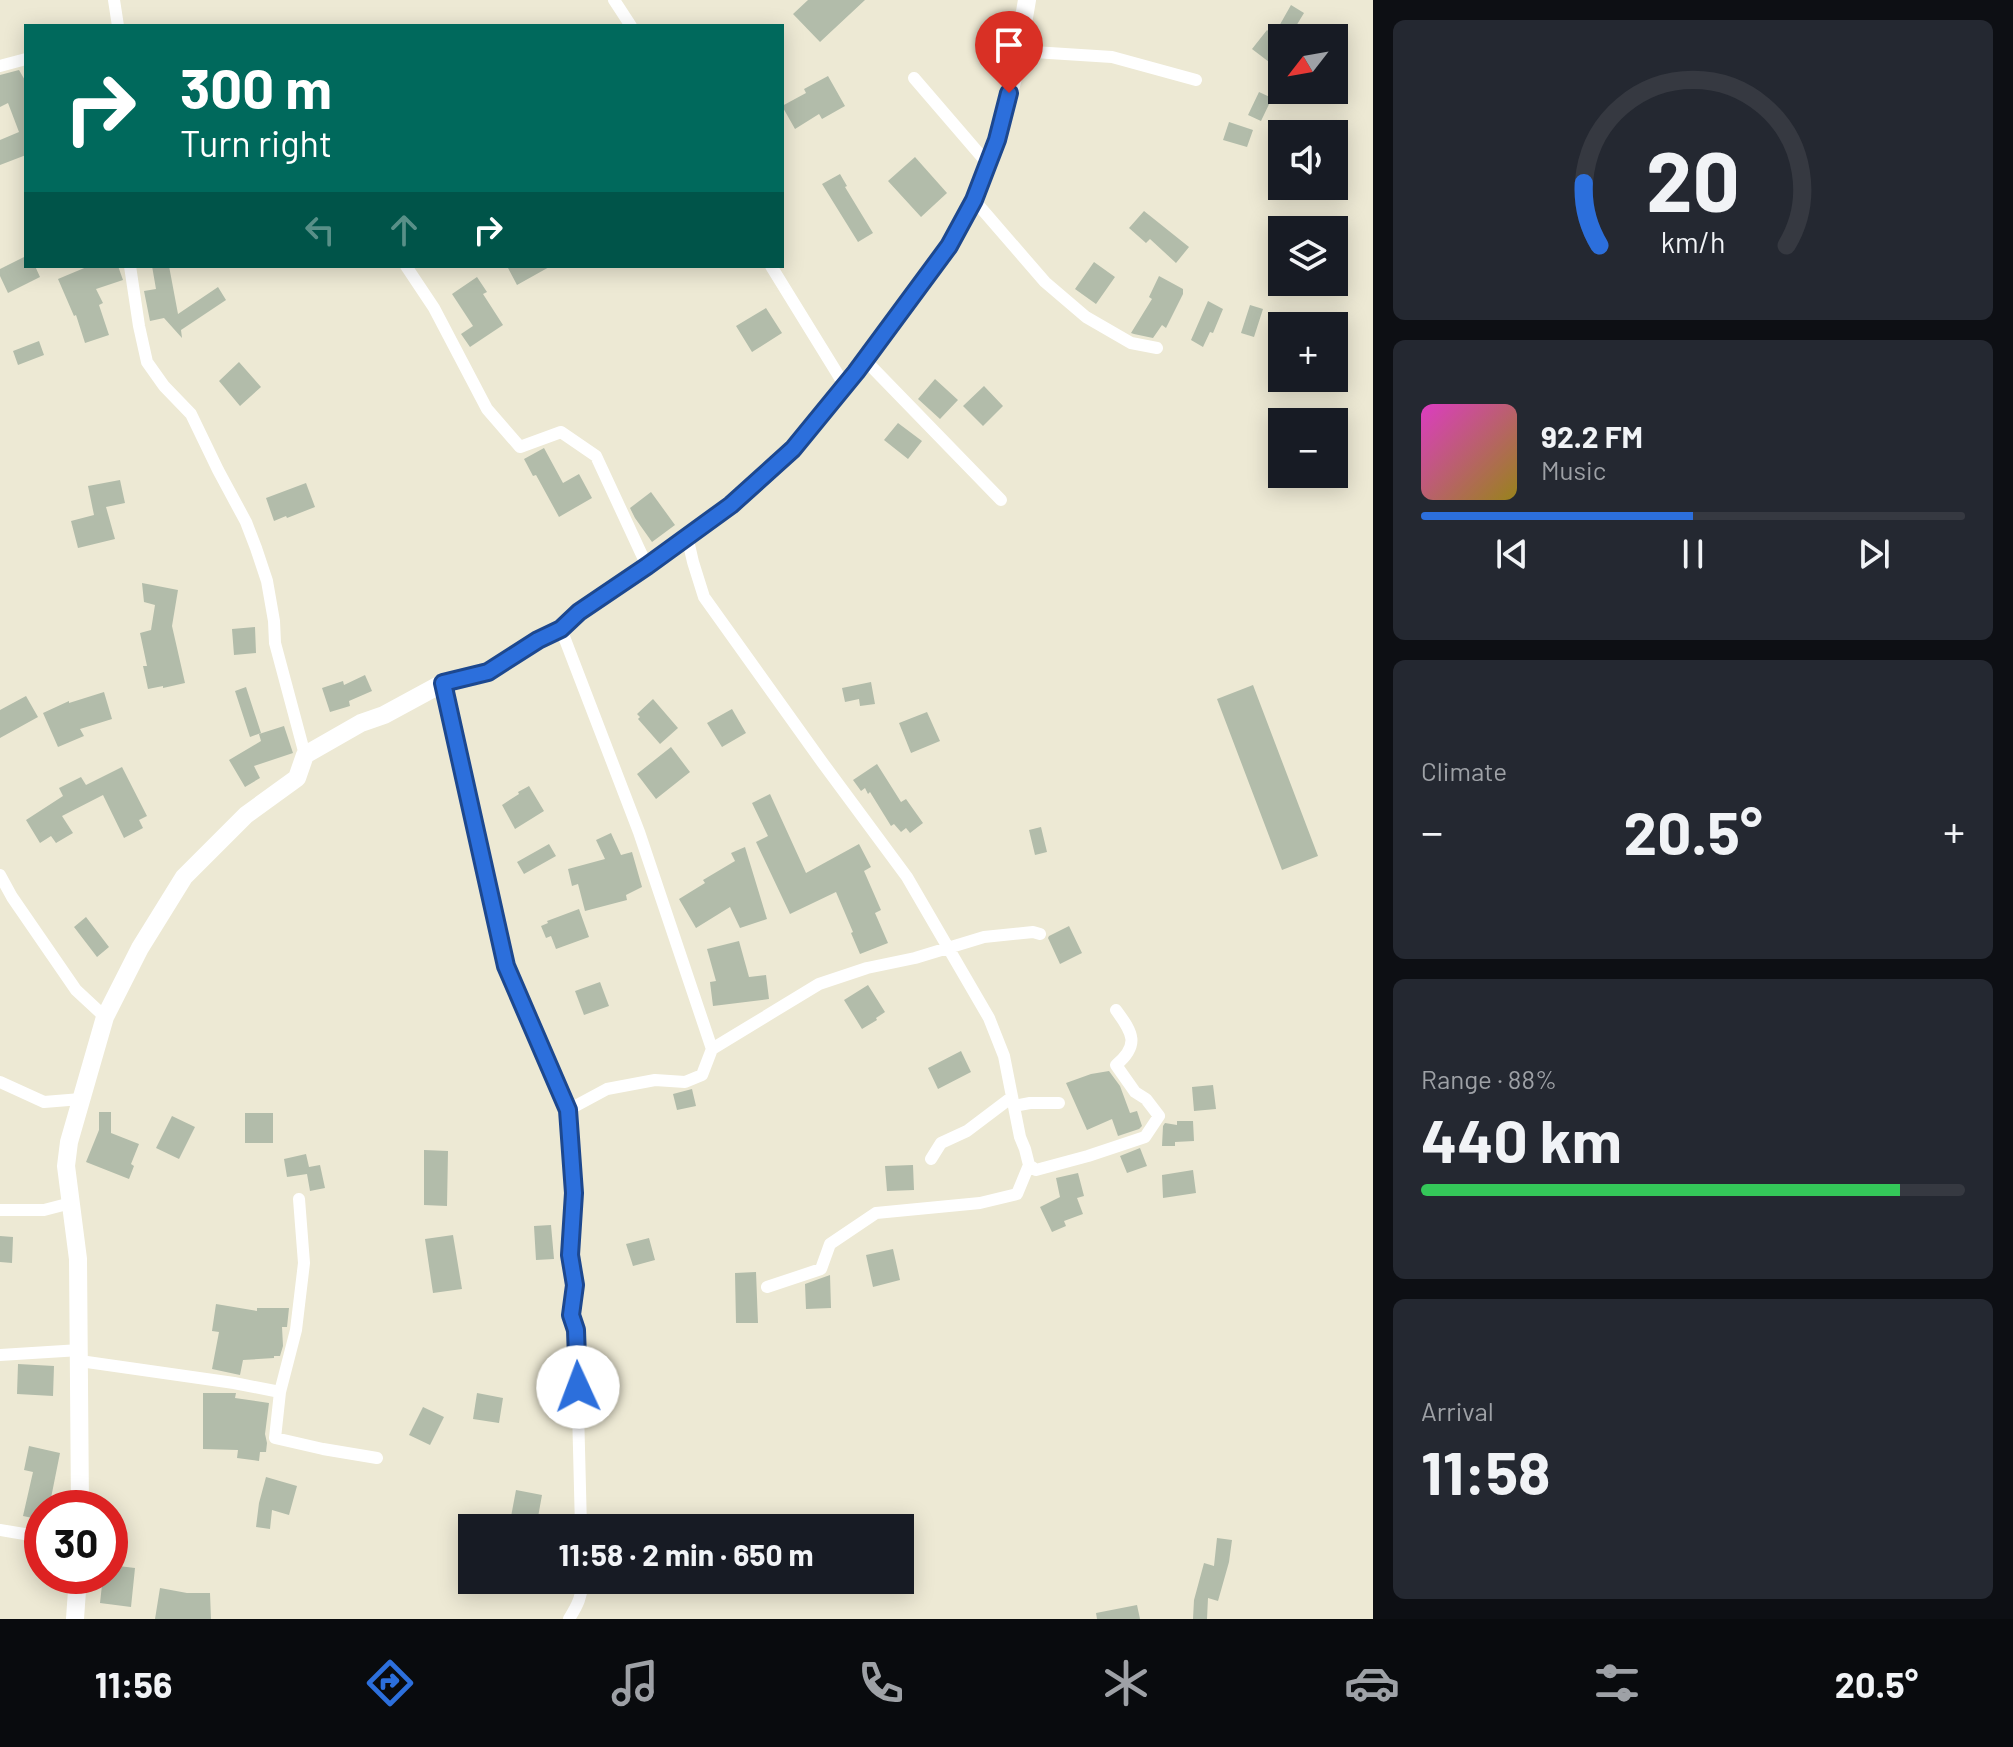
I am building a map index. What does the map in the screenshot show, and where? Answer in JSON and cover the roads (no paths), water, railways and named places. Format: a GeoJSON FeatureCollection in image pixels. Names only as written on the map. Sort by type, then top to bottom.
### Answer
{"type":"FeatureCollection","features":[{"type":"Feature","properties":{"kind":"street"},"geometry":{"type":"LineString","coordinates":[[114,0],[118,24]]}},
{"type":"Feature","properties":{"kind":"street"},"geometry":{"type":"LineString","coordinates":[[614,0],[630,24]]}},
{"type":"Feature","properties":{"kind":"street"},"geometry":{"type":"LineString","coordinates":[[305,755],[361,723],[384,715],[443,683],[488,672],[561,629],[579,612],[731,505],[793,449],[865,360],[949,246],[974,200],[997,140],[1027,0]]}},
{"type":"Feature","properties":{"kind":"street"},"geometry":{"type":"LineString","coordinates":[[1018,51],[1112,57],[1196,80]]}},
{"type":"Feature","properties":{"kind":"street"},"geometry":{"type":"LineString","coordinates":[[0,66],[24,60]]}},
{"type":"Feature","properties":{"kind":"street"},"geometry":{"type":"LineString","coordinates":[[914,78],[988,164]]}},
{"type":"Feature","properties":{"kind":"street"},"geometry":{"type":"LineString","coordinates":[[974,200],[1045,282],[1086,317],[1131,343],[1157,348]]}},
{"type":"Feature","properties":{"kind":"street"},"geometry":{"type":"LineString","coordinates":[[80,1490],[78,1259],[66,1166],[69,1142],[105,1017],[140,948],[184,877],[246,815],[297,778],[305,755],[275,643],[267,581],[256,548],[191,414],[164,386],[147,362],[130,268]]}},
{"type":"Feature","properties":{"kind":"street"},"geometry":{"type":"LineString","coordinates":[[407,268],[434,308],[487,409],[520,447],[561,432],[596,456],[647,566]]}},
{"type":"Feature","properties":{"kind":"street"},"geometry":{"type":"LineString","coordinates":[[772,268],[845,386]]}},
{"type":"Feature","properties":{"kind":"street"},"geometry":{"type":"LineString","coordinates":[[865,360],[1001,500]]}},
{"type":"Feature","properties":{"kind":"street"},"geometry":{"type":"LineString","coordinates":[[687,536],[704,597],[907,877],[989,1018],[1004,1056],[1020,1137],[1029,1165],[1017,1194],[980,1203],[876,1213],[830,1244],[821,1269],[767,1287]]}},
{"type":"Feature","properties":{"kind":"street"},"geometry":{"type":"LineString","coordinates":[[561,629],[639,832],[712,1049]]}},
{"type":"Feature","properties":{"kind":"street"},"geometry":{"type":"LineString","coordinates":[[443,683],[506,966],[568,1110],[574,1193],[570,1255],[575,1285],[571,1315],[576,1330],[581,1514]]}},
{"type":"Feature","properties":{"kind":"street"},"geometry":{"type":"LineString","coordinates":[[0,875],[76,990],[105,1017]]}},
{"type":"Feature","properties":{"kind":"street"},"geometry":{"type":"LineString","coordinates":[[568,1110],[607,1089],[655,1080],[685,1082],[702,1075],[712,1049],[819,984],[984,937],[1040,934]]}},
{"type":"Feature","properties":{"kind":"street"},"geometry":{"type":"LineString","coordinates":[[1029,1165],[1036,1170],[1047,1168],[1145,1137],[1159,1116],[1146,1099],[1135,1092],[1116,1065],[1128,1055],[1132,1045],[1127,1025],[1116,1010]]}},
{"type":"Feature","properties":{"kind":"street"},"geometry":{"type":"LineString","coordinates":[[0,1082],[44,1102],[81,1099]]}},
{"type":"Feature","properties":{"kind":"street"},"geometry":{"type":"LineString","coordinates":[[931,1159],[941,1143],[967,1131],[1013,1101],[1059,1103]]}},
{"type":"Feature","properties":{"kind":"street"},"geometry":{"type":"LineString","coordinates":[[299,1199],[304,1263],[296,1330],[280,1392],[275,1438],[377,1458]]}},
{"type":"Feature","properties":{"kind":"street"},"geometry":{"type":"LineString","coordinates":[[0,1210],[44,1210],[71,1203]]}},
{"type":"Feature","properties":{"kind":"street"},"geometry":{"type":"LineString","coordinates":[[0,1355],[80,1356],[280,1392]]}},
{"type":"Feature","properties":{"kind":"street"},"geometry":{"type":"LineString","coordinates":[[0,1530],[24,1534]]}},
{"type":"Feature","properties":{"kind":"street"},"geometry":{"type":"LineString","coordinates":[[75,1619],[77,1594]]}},
{"type":"Feature","properties":{"kind":"street"},"geometry":{"type":"LineString","coordinates":[[569,1619],[582,1594]]}}]}
